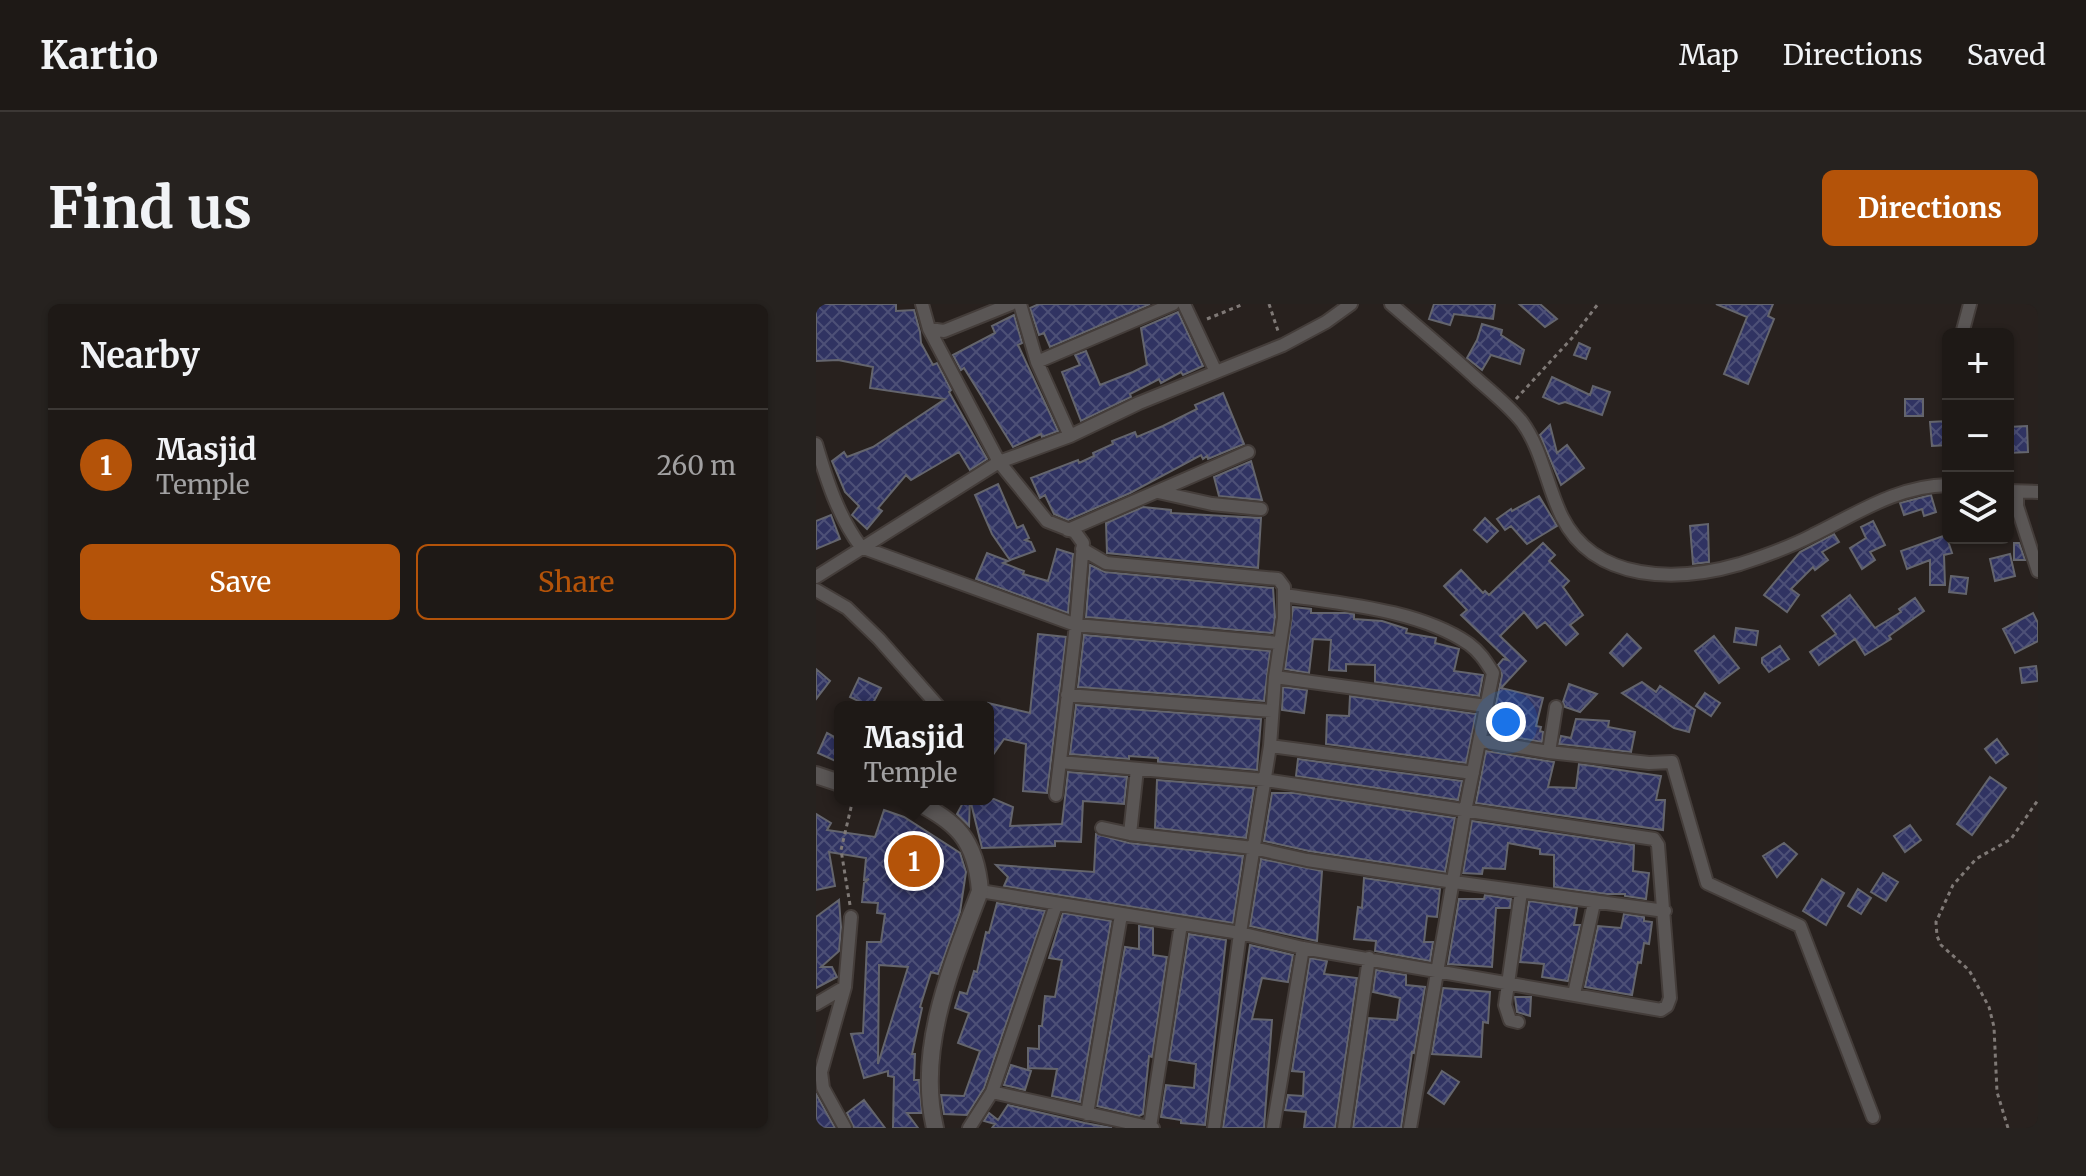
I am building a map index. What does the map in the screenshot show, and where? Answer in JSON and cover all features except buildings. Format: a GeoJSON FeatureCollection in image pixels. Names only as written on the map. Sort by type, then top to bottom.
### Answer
{"type":"FeatureCollection","features":[{"type":"Feature","properties":{"kind":"street"},"geometry":{"type":"LineString","coordinates":[[922,304],[929,329],[999,462],[1047,521],[1080,537],[1082,549],[1076,625],[1056,795]]}},
{"type":"Feature","properties":{"kind":"street"},"geometry":{"type":"LineString","coordinates":[[929,329],[944,331],[1011,304]]}},
{"type":"Feature","properties":{"kind":"street"},"geometry":{"type":"LineString","coordinates":[[1020,304],[1037,362],[1070,436]]}},
{"type":"Feature","properties":{"kind":"street"},"geometry":{"type":"LineString","coordinates":[[1037,362],[1173,304]]}},
{"type":"Feature","properties":{"kind":"street"},"geometry":{"type":"LineString","coordinates":[[1184,304],[1216,372]]}},
{"type":"Feature","properties":{"kind":"street"},"geometry":{"type":"LineString","coordinates":[[816,577],[999,462],[1070,436],[1139,403],[1283,345],[1326,322],[1351,304]]}},
{"type":"Feature","properties":{"kind":"street"},"geometry":{"type":"LineString","coordinates":[[1391,304],[1508,407],[1522,423],[1563,520],[1583,545],[1611,565],[1635,572],[1687,574],[1724,568],[1769,555],[1811,537],[1883,499],[1930,485],[1942,485]]}},
{"type":"Feature","properties":{"kind":"street"},"geometry":{"type":"LineString","coordinates":[[1964,328],[1970,304]]}},
{"type":"Feature","properties":{"kind":"street"},"geometry":{"type":"LineString","coordinates":[[816,444],[833,499],[861,547],[1076,625],[1279,643]]}},
{"type":"Feature","properties":{"kind":"street"},"geometry":{"type":"LineString","coordinates":[[1068,530],[1248,452]]}},
{"type":"Feature","properties":{"kind":"street"},"geometry":{"type":"LineString","coordinates":[[1158,492],[1212,504],[1261,509]]}},
{"type":"Feature","properties":{"kind":"street"},"geometry":{"type":"LineString","coordinates":[[2014,492],[2038,492]]}},
{"type":"Feature","properties":{"kind":"street"},"geometry":{"type":"LineString","coordinates":[[2014,498],[2038,571]]}},
{"type":"Feature","properties":{"kind":"street"},"geometry":{"type":"LineString","coordinates":[[1082,549],[1106,563],[1278,579],[1283,583],[1284,618],[1275,677],[1270,746],[1240,933],[1214,1128]]}},
{"type":"Feature","properties":{"kind":"street"},"geometry":{"type":"LineString","coordinates":[[816,590],[847,608],[933,701]]}},
{"type":"Feature","properties":{"kind":"street"},"geometry":{"type":"LineString","coordinates":[[1284,595],[1364,607],[1440,627],[1471,645],[1493,673],[1465,811],[1410,1128]]}},
{"type":"Feature","properties":{"kind":"street"},"geometry":{"type":"LineString","coordinates":[[1275,677],[1486,706]]}},
{"type":"Feature","properties":{"kind":"street"},"geometry":{"type":"LineString","coordinates":[[1067,695],[1272,711]]}},
{"type":"Feature","properties":{"kind":"street"},"geometry":{"type":"LineString","coordinates":[[1549,752],[1556,707]]}},
{"type":"Feature","properties":{"kind":"street"},"geometry":{"type":"LineString","coordinates":[[1481,741],[1634,762],[1672,762],[1707,883],[1800,926],[1873,1117]]}},
{"type":"Feature","properties":{"kind":"street"},"geometry":{"type":"LineString","coordinates":[[1270,746],[1473,773]]}},
{"type":"Feature","properties":{"kind":"street"},"geometry":{"type":"LineString","coordinates":[[980,891],[1240,933],[1303,948],[1661,1010],[1667,1006],[1670,998],[1665,911],[1658,845],[1654,839],[1265,780],[1060,762]]}},
{"type":"Feature","properties":{"kind":"street"},"geometry":{"type":"LineString","coordinates":[[1130,834],[1137,769]]}},
{"type":"Feature","properties":{"kind":"street"},"geometry":{"type":"LineString","coordinates":[[924,805],[969,842],[978,869],[980,891],[934,1029],[928,1074],[935,1128]]}},
{"type":"Feature","properties":{"kind":"street"},"geometry":{"type":"LineString","coordinates":[[1102,828],[1253,848],[1307,860],[1594,903],[1665,911]]}},
{"type":"Feature","properties":{"kind":"street"},"geometry":{"type":"LineString","coordinates":[[1518,1022],[1510,1020],[1507,1015],[1507,982],[1521,892]]}},
{"type":"Feature","properties":{"kind":"street"},"geometry":{"type":"LineString","coordinates":[[1574,994],[1594,903]]}},
{"type":"Feature","properties":{"kind":"street"},"geometry":{"type":"LineString","coordinates":[[969,1128],[992,1092],[1056,905]]}},
{"type":"Feature","properties":{"kind":"street"},"geometry":{"type":"LineString","coordinates":[[1087,1114],[1121,915]]}},
{"type":"Feature","properties":{"kind":"street"},"geometry":{"type":"LineString","coordinates":[[845,1128],[818,1073],[845,987],[851,917]]}},
{"type":"Feature","properties":{"kind":"street"},"geometry":{"type":"LineString","coordinates":[[992,1092],[1151,1128],[1181,924]]}},
{"type":"Feature","properties":{"kind":"street"},"geometry":{"type":"LineString","coordinates":[[1273,1128],[1303,948]]}},
{"type":"Feature","properties":{"kind":"street"},"geometry":{"type":"LineString","coordinates":[[1344,1128],[1369,958]]}},
{"type":"Feature","properties":{"kind":"street"},"geometry":{"type":"LineString","coordinates":[[816,1004],[845,987]]}},
{"type":"Feature","properties":{"kind":"path"},"geometry":{"type":"LineString","coordinates":[[1193,324],[1244,304]]}},
{"type":"Feature","properties":{"kind":"path"},"geometry":{"type":"LineString","coordinates":[[1269,304],[1283,345]]}},
{"type":"Feature","properties":{"kind":"path"},"geometry":{"type":"LineString","coordinates":[[1508,407],[1572,338],[1598,304]]}},
{"type":"Feature","properties":{"kind":"path"},"geometry":{"type":"LineString","coordinates":[[2008,1128],[1997,1092],[1994,1027],[1989,1007],[1969,970],[1941,945],[1936,922],[1953,885],[1976,859],[2011,839],[2038,800]]}},
{"type":"Feature","properties":{"kind":"path"},"geometry":{"type":"LineString","coordinates":[[851,917],[841,850],[852,805]]}},
{"type":"Feature","properties":{"kind":"place","name":"Masjid"},"geometry":{"type":"Point","coordinates":[914,861]}}]}
